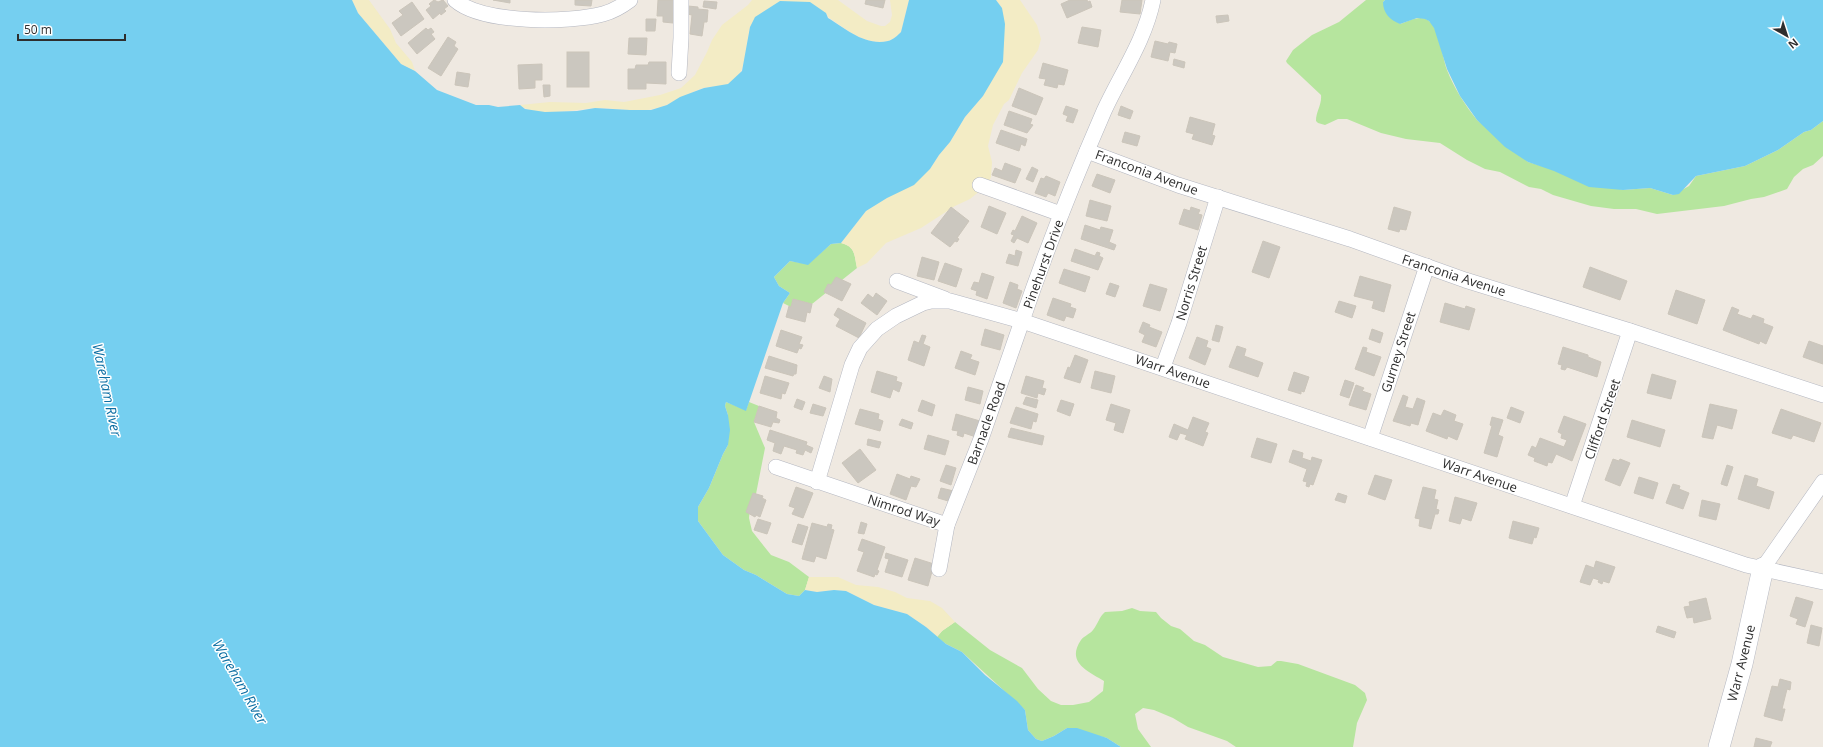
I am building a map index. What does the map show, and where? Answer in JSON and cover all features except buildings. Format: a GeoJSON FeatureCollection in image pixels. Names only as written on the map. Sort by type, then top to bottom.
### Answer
{"type":"FeatureCollection","features":[{"type":"Feature","properties":{"kind":"street"},"geometry":{"type":"LineString","coordinates":[[455,0],[464,7],[483,14],[509,18],[534,19],[587,17],[602,14],[620,7],[630,0]]}},
{"type":"Feature","properties":{"kind":"street"},"geometry":{"type":"LineString","coordinates":[[679,73],[681,0]]}},
{"type":"Feature","properties":{"kind":"street","name":"Pinehurst Drive"},"geometry":{"type":"LineString","coordinates":[[817,482],[852,365],[860,348],[877,329],[896,316],[923,303],[932,301],[950,301],[1022,321],[1045,252],[1086,151],[1111,96],[1142,36],[1154,0]]}},
{"type":"Feature","properties":{"kind":"street","name":"Franconia Avenue"},"geometry":{"type":"LineString","coordinates":[[1086,151],[1178,185],[1350,239],[1427,266],[1823,395]]}},
{"type":"Feature","properties":{"kind":"street"},"geometry":{"type":"LineString","coordinates":[[980,185],[1061,214]]}},
{"type":"Feature","properties":{"kind":"street","name":"Norris Street"},"geometry":{"type":"LineString","coordinates":[[1163,367],[1181,317],[1218,197]]}},
{"type":"Feature","properties":{"kind":"street","name":"Gurney Street"},"geometry":{"type":"LineString","coordinates":[[1370,438],[1427,266]]}},
{"type":"Feature","properties":{"kind":"street"},"geometry":{"type":"LineString","coordinates":[[897,281],[950,301]]}},
{"type":"Feature","properties":{"kind":"street","name":"Warr Avenue"},"geometry":{"type":"LineString","coordinates":[[1022,321],[1163,367],[1746,565],[1763,568],[1742,664],[1719,747]]}},
{"type":"Feature","properties":{"kind":"street","name":"Barnacle Road"},"geometry":{"type":"LineString","coordinates":[[948,524],[981,439],[1022,321]]}},
{"type":"Feature","properties":{"kind":"street","name":"Clifford Street"},"geometry":{"type":"LineString","coordinates":[[1572,506],[1630,331]]}},
{"type":"Feature","properties":{"kind":"street","name":"Nimrod Way"},"geometry":{"type":"LineString","coordinates":[[776,467],[817,482],[948,524],[939,569]]}},
{"type":"Feature","properties":{"kind":"street"},"geometry":{"type":"LineString","coordinates":[[1823,482],[1763,568],[1823,582]]}},
{"type":"Feature","properties":{"kind":"green space"},"geometry":{"type":"Polygon","coordinates":[[[1366,0],[1385,0],[1383,2],[1400,24],[1422,18],[1426,19],[1433,25],[1436,30],[1447,70],[1456,90],[1468,108],[1477,120],[1528,162],[1623,190],[1650,188],[1673,195],[1689,186],[1696,176],[1745,166],[1778,150],[1823,121],[1823,156],[1813,165],[1803,169],[1794,177],[1787,189],[1764,197],[1724,206],[1657,214],[1636,209],[1614,209],[1591,206],[1553,195],[1541,189],[1529,187],[1500,172],[1485,169],[1467,160],[1440,143],[1406,139],[1381,133],[1347,119],[1338,119],[1325,125],[1318,123],[1316,121],[1316,117],[1321,102],[1321,95],[1286,61],[1293,50],[1312,35],[1339,22],[1366,0]]]}},
{"type":"Feature","properties":{"kind":"green space"},"geometry":{"type":"Polygon","coordinates":[[[841,243],[852,249],[854,252],[857,268],[812,304],[793,299],[791,307],[783,303],[790,293],[779,286],[774,277],[790,261],[808,264],[831,244],[841,243]]]}},
{"type":"Feature","properties":{"kind":"green space"},"geometry":{"type":"Polygon","coordinates":[[[726,402],[746,410],[749,402],[759,406],[754,422],[765,448],[756,494],[750,507],[749,518],[752,531],[771,555],[789,562],[809,577],[805,590],[799,596],[787,594],[756,575],[744,570],[723,555],[698,521],[698,507],[709,488],[728,445],[728,415],[725,406],[726,402]]]}},
{"type":"Feature","properties":{"kind":"green space"},"geometry":{"type":"Polygon","coordinates":[[[1132,608],[1140,611],[1156,612],[1171,626],[1180,629],[1194,641],[1205,645],[1223,657],[1258,667],[1271,666],[1277,661],[1298,664],[1355,685],[1365,693],[1367,700],[1357,723],[1353,747],[1236,747],[1227,741],[1188,727],[1173,718],[1154,710],[1143,708],[1135,714],[1138,729],[1151,747],[1121,747],[1107,738],[1067,728],[1042,741],[1036,739],[1028,730],[1025,710],[962,652],[946,644],[937,637],[942,631],[955,622],[990,650],[1022,668],[1038,689],[1051,701],[1061,705],[1073,705],[1089,702],[1103,691],[1104,681],[1085,669],[1077,660],[1077,648],[1081,640],[1093,630],[1105,612],[1122,611],[1132,608]]]}},
{"type":"Feature","properties":{"kind":"sand"},"geometry":{"type":"Polygon","coordinates":[[[352,0],[369,0],[390,29],[396,43],[412,62],[415,71],[401,64],[358,13],[352,0]]]}},
{"type":"Feature","properties":{"kind":"sand"},"geometry":{"type":"Polygon","coordinates":[[[752,0],[838,0],[867,21],[885,26],[890,22],[892,15],[890,0],[909,0],[901,32],[894,39],[888,41],[880,42],[864,39],[828,17],[826,13],[750,27],[742,69],[733,80],[724,86],[703,88],[672,103],[653,109],[631,110],[595,108],[556,112],[536,112],[520,105],[550,102],[586,103],[605,100],[624,102],[660,95],[681,88],[695,75],[712,40],[722,25],[748,5],[752,0]]]}},
{"type":"Feature","properties":{"kind":"sand"},"geometry":{"type":"Polygon","coordinates":[[[996,0],[1020,0],[1037,25],[1041,39],[1038,50],[1022,73],[1009,100],[1004,104],[993,125],[988,146],[992,162],[991,177],[987,185],[970,199],[955,206],[921,228],[886,243],[867,263],[857,268],[854,252],[852,249],[841,243],[866,211],[930,169],[950,142],[965,117],[983,96],[1002,8],[996,0]]]}},
{"type":"Feature","properties":{"kind":"sand"},"geometry":{"type":"Polygon","coordinates":[[[809,577],[838,577],[856,585],[878,587],[895,592],[907,598],[930,601],[942,608],[955,622],[942,631],[937,637],[926,627],[907,614],[874,605],[846,591],[834,590],[817,592],[805,590],[809,577]]]}},
{"type":"Feature","properties":{"kind":"water","name":"Wareham River"},"geometry":{"type":"Polygon","coordinates":[[[0,0],[352,0],[358,13],[401,64],[415,71],[437,90],[476,105],[498,107],[520,105],[525,109],[545,112],[577,111],[595,108],[651,110],[667,105],[680,97],[704,88],[728,84],[742,71],[750,27],[755,17],[780,1],[810,2],[826,13],[828,18],[856,36],[871,41],[880,42],[890,40],[901,32],[909,0],[996,0],[1002,8],[1005,24],[1003,62],[983,96],[965,117],[950,142],[930,169],[914,185],[887,198],[866,211],[841,243],[831,244],[808,265],[790,261],[774,277],[779,286],[790,293],[783,303],[746,411],[726,402],[725,406],[730,430],[728,445],[709,488],[698,507],[698,521],[723,555],[744,570],[756,575],[787,594],[799,596],[805,590],[817,592],[834,590],[846,591],[874,605],[907,614],[926,627],[946,644],[962,652],[985,675],[1017,701],[1025,710],[1028,730],[1036,739],[1042,741],[1067,728],[1077,728],[1107,738],[1121,747],[0,747],[0,0]]]}},
{"type":"Feature","properties":{"kind":"water"},"geometry":{"type":"Polygon","coordinates":[[[1385,0],[1823,0],[1823,121],[1778,150],[1745,166],[1696,176],[1679,194],[1673,195],[1650,188],[1623,190],[1589,187],[1554,171],[1528,162],[1505,147],[1477,120],[1460,96],[1447,69],[1434,28],[1429,21],[1417,18],[1400,24],[1390,18],[1384,10],[1383,2],[1385,0]]]}}]}
